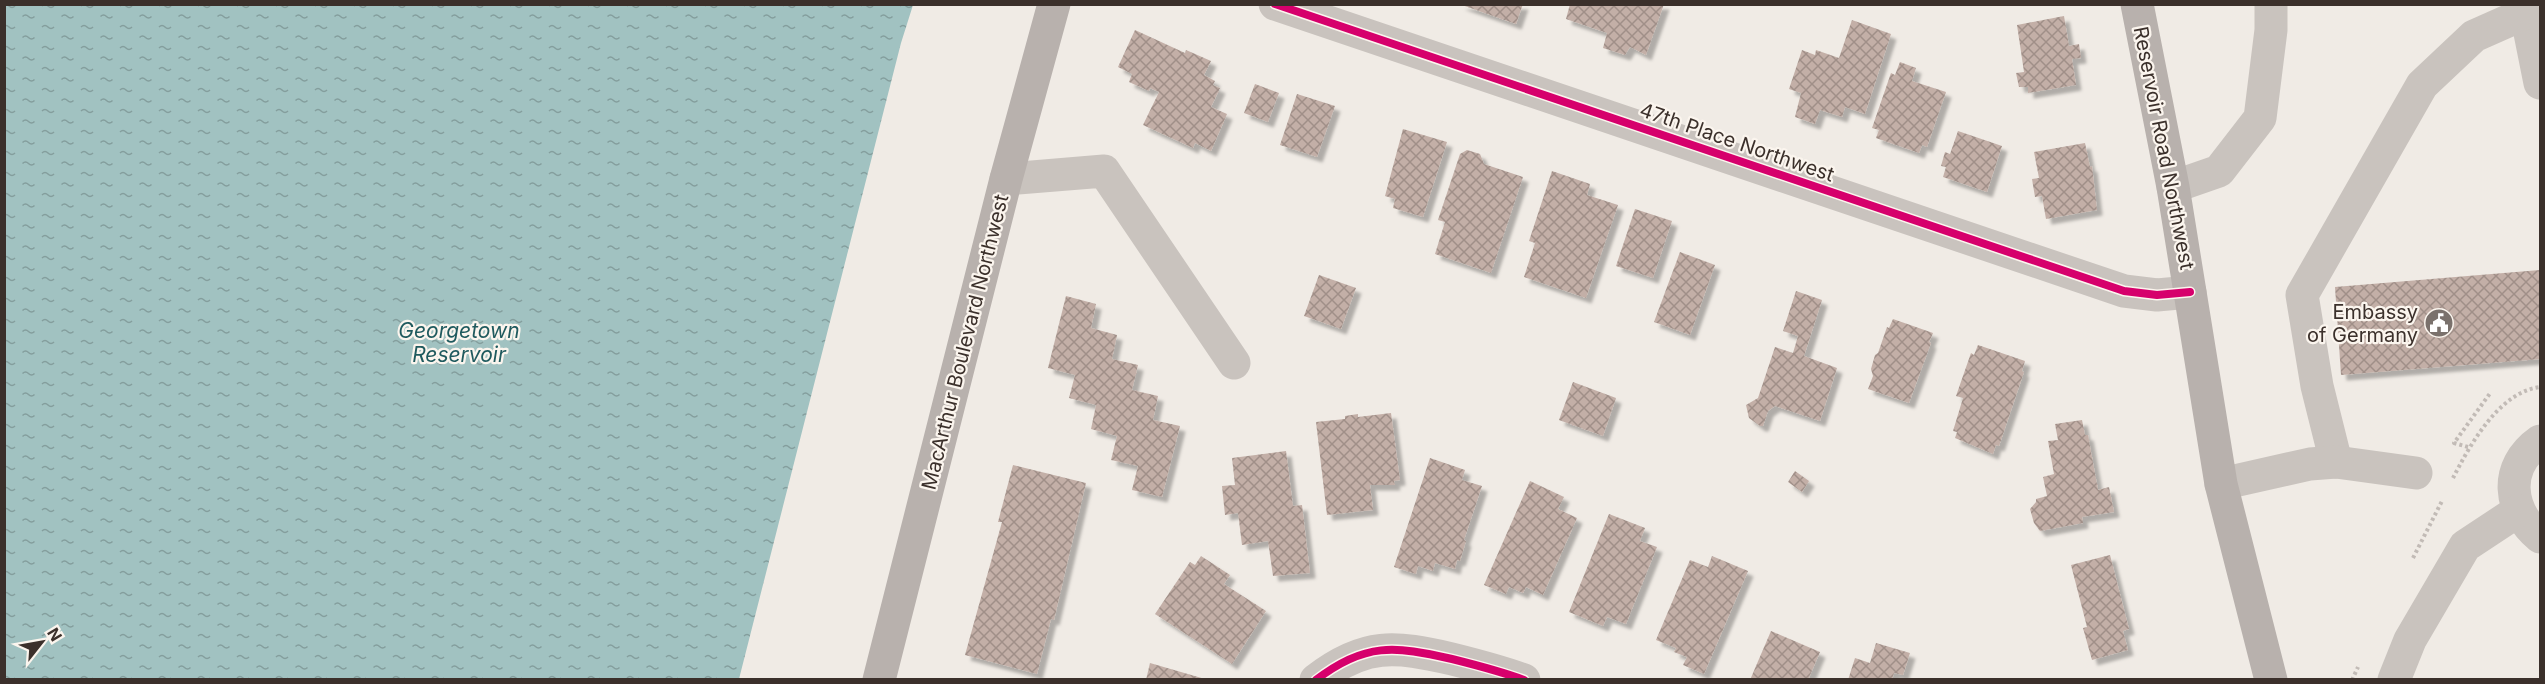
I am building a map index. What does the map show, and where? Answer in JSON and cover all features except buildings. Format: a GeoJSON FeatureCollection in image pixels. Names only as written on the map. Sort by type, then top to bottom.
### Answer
{"type":"FeatureCollection","features":[{"type":"Feature","properties":{"kind":"main road","name":"MacArthur Boulevard Northwest"},"geometry":{"type":"LineString","coordinates":[[879,680],[1006,179],[1053,4]]}},
{"type":"Feature","properties":{"kind":"main road","name":"Reservoir Road Northwest"},"geometry":{"type":"LineString","coordinates":[[2137,4],[2173,187],[2221,484],[2271,680]]}},
{"type":"Feature","properties":{"kind":"street","name":"47th Place Northwest"},"geometry":{"type":"LineString","coordinates":[[1275,4],[2124,291],[2157,295],[2190,292]]}},
{"type":"Feature","properties":{"kind":"street"},"geometry":{"type":"LineString","coordinates":[[2173,187],[2219,171],[2260,118],[2271,30],[2271,4]]}},
{"type":"Feature","properties":{"kind":"street"},"geometry":{"type":"LineString","coordinates":[[2336,462],[2317,387],[2302,296],[2422,85],[2474,36],[2533,10],[2541,83]]}},
{"type":"Feature","properties":{"kind":"street"},"geometry":{"type":"LineString","coordinates":[[1006,179],[1104,171],[1234,363]]}},
{"type":"Feature","properties":{"kind":"street"},"geometry":{"type":"LineString","coordinates":[[2541,441],[2524,455],[2516,473],[2514,492],[2518,511],[2528,527],[2541,537]]}},
{"type":"Feature","properties":{"kind":"street"},"geometry":{"type":"LineString","coordinates":[[2221,484],[2310,464],[2336,462],[2416,473]]}},
{"type":"Feature","properties":{"kind":"street"},"geometry":{"type":"LineString","coordinates":[[2394,680],[2410,640],[2465,546],[2518,511]]}},
{"type":"Feature","properties":{"kind":"street"},"geometry":{"type":"LineString","coordinates":[[1316,680],[1336,666],[1363,654],[1397,648],[1475,665],[1524,680]]}},
{"type":"Feature","properties":{"kind":"path"},"geometry":{"type":"LineString","coordinates":[[2469,447],[2454,443],[2491,392]]}},
{"type":"Feature","properties":{"kind":"water","name":"Georgetown Reservoir"},"geometry":{"type":"Polygon","coordinates":[[[4,5],[913,5],[901,43],[739,679],[5,679],[4,5]]]}},
{"type":"Feature","properties":{"kind":"cycle path"},"geometry":{"type":"LineString","coordinates":[[1275,4],[2124,291],[2157,295],[2190,292]]}},
{"type":"Feature","properties":{"kind":"cycle path"},"geometry":{"type":"LineString","coordinates":[[1316,680],[1350,659],[1381,650],[1414,651],[1452,659],[1524,680]]}},
{"type":"Feature","properties":{"kind":"place","name":"Embassy of Germany"},"geometry":{"type":"Point","coordinates":[2439,323]}}]}
